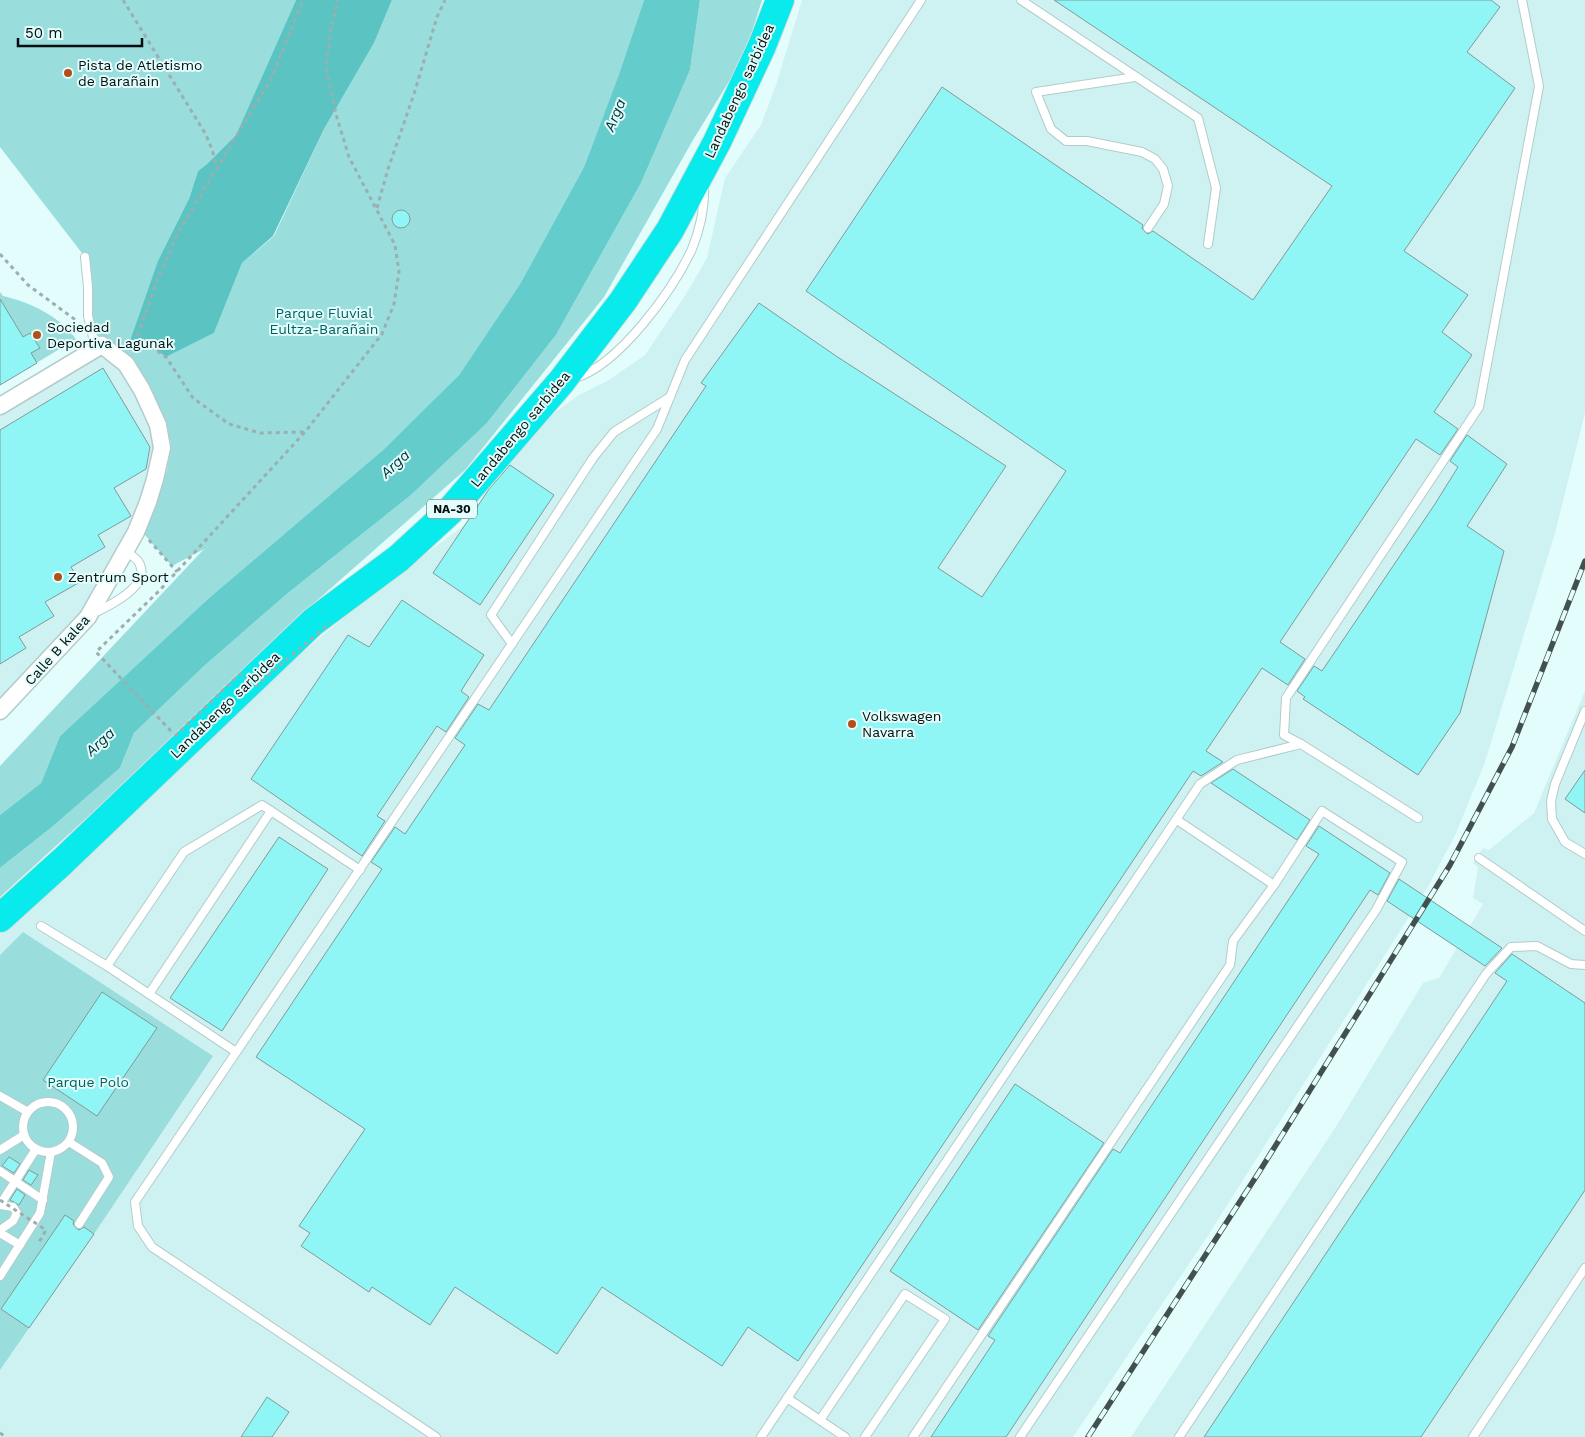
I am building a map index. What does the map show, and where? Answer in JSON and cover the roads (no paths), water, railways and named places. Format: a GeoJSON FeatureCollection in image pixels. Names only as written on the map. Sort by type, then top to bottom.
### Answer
{"type":"FeatureCollection","features":[{"type":"Feature","properties":{"kind":"highway","name":"Landabengo sarbidea"},"geometry":{"type":"LineString","coordinates":[[0,918],[63,861],[312,622],[399,558],[449,512],[561,382],[628,293],[670,230],[718,142],[762,46],[780,0]]}},
{"type":"Feature","properties":{"kind":"street"},"geometry":{"type":"LineString","coordinates":[[0,406],[98,341]]}},
{"type":"Feature","properties":{"kind":"street","name":"Calle B kalea"},"geometry":{"type":"LineString","coordinates":[[0,711],[88,616],[136,532],[148,502],[162,448],[158,425],[142,390],[126,364],[98,341]]}},
{"type":"Feature","properties":{"kind":"lane"},"geometry":{"type":"LineString","coordinates":[[436,1437],[152,1247],[138,1226],[135,1202],[657,430],[685,360],[921,0]]}},
{"type":"Feature","properties":{"kind":"lane"},"geometry":{"type":"LineString","coordinates":[[1021,0],[1198,118],[1216,188],[1208,244]]}},
{"type":"Feature","properties":{"kind":"lane"},"geometry":{"type":"LineString","coordinates":[[1418,818],[1284,735],[1286,698],[1479,407],[1539,86],[1522,0]]}},
{"type":"Feature","properties":{"kind":"lane"},"geometry":{"type":"LineString","coordinates":[[1135,77],[1036,92],[1051,129],[1066,141],[1087,141],[1142,152],[1155,159],[1163,169],[1168,186],[1164,204],[1148,228]]}},
{"type":"Feature","properties":{"kind":"lane"},"geometry":{"type":"LineString","coordinates":[[85,257],[88,316],[98,341]]}},
{"type":"Feature","properties":{"kind":"lane"},"geometry":{"type":"LineString","coordinates":[[512,644],[491,615],[593,458],[614,432],[670,397]]}},
{"type":"Feature","properties":{"kind":"lane"},"geometry":{"type":"LineString","coordinates":[[88,616],[112,604],[130,591],[140,580],[142,571],[138,560],[126,551]]}},
{"type":"Feature","properties":{"kind":"lane"},"geometry":{"type":"LineString","coordinates":[[1585,711],[1555,784],[1551,801],[1552,819],[1565,842],[1585,854]]}},
{"type":"Feature","properties":{"kind":"lane"},"geometry":{"type":"LineString","coordinates":[[761,1437],[1200,784],[1237,760],[1301,744]]}},
{"type":"Feature","properties":{"kind":"lane"},"geometry":{"type":"LineString","coordinates":[[107,966],[184,852],[262,804],[360,870]]}},
{"type":"Feature","properties":{"kind":"lane"},"geometry":{"type":"LineString","coordinates":[[149,994],[271,811]]}},
{"type":"Feature","properties":{"kind":"lane"},"geometry":{"type":"LineString","coordinates":[[913,1437],[1230,966],[1233,941],[1274,885],[1322,811],[1402,862],[1376,910],[1020,1437]]}},
{"type":"Feature","properties":{"kind":"lane"},"geometry":{"type":"LineString","coordinates":[[1177,820],[1274,885]]}},
{"type":"Feature","properties":{"kind":"lane"},"geometry":{"type":"LineString","coordinates":[[1479,858],[1585,931]]}},
{"type":"Feature","properties":{"kind":"lane"},"geometry":{"type":"LineString","coordinates":[[41,926],[107,966],[236,1052]]}},
{"type":"Feature","properties":{"kind":"lane"},"geometry":{"type":"LineString","coordinates":[[1179,1437],[1486,974],[1511,947],[1538,946],[1571,964],[1585,964]]}},
{"type":"Feature","properties":{"kind":"lane"},"geometry":{"type":"LineString","coordinates":[[0,1096],[28,1112]]}},
{"type":"Feature","properties":{"kind":"lane"},"geometry":{"type":"LineString","coordinates":[[44,1102],[62,1105],[70,1113],[73,1122],[73,1133],[69,1142],[61,1149],[52,1152],[41,1151],[32,1147],[24,1135],[24,1120],[28,1112],[35,1105],[44,1102]]}},
{"type":"Feature","properties":{"kind":"lane"},"geometry":{"type":"LineString","coordinates":[[0,1150],[24,1135]]}},
{"type":"Feature","properties":{"kind":"lane"},"geometry":{"type":"LineString","coordinates":[[69,1142],[102,1163],[109,1177],[79,1224]]}},
{"type":"Feature","properties":{"kind":"lane"},"geometry":{"type":"LineString","coordinates":[[20,1245],[0,1231],[12,1221],[17,1213],[13,1207],[0,1205],[36,1149]]}},
{"type":"Feature","properties":{"kind":"lane"},"geometry":{"type":"LineString","coordinates":[[0,1276],[40,1213],[52,1152]]}},
{"type":"Feature","properties":{"kind":"lane"},"geometry":{"type":"LineString","coordinates":[[0,1171],[43,1200]]}},
{"type":"Feature","properties":{"kind":"lane"},"geometry":{"type":"LineString","coordinates":[[1473,1437],[1585,1268]]}},
{"type":"Feature","properties":{"kind":"lane"},"geometry":{"type":"LineString","coordinates":[[820,1420],[905,1294],[945,1319],[865,1437]]}},
{"type":"Feature","properties":{"kind":"lane"},"geometry":{"type":"LineString","coordinates":[[787,1398],[845,1437]]}},
{"type":"Feature","properties":{"kind":"water","name":"Arga"},"geometry":{"type":"Polygon","coordinates":[[[644,0],[700,0],[690,70],[641,183],[556,335],[487,423],[411,495],[288,593],[203,667],[134,733],[120,768],[52,827],[0,868],[0,815],[41,783],[60,736],[209,598],[383,450],[459,375],[520,284],[584,167],[644,0]]]}},
{"type":"Feature","properties":{"kind":"railway"},"geometry":{"type":"LineString","coordinates":[[1088,1437],[1261,1169],[1450,865],[1512,747],[1585,561]]}},
{"type":"Feature","properties":{"kind":"place","name":"Pista de Atletismo de Barañain"},"geometry":{"type":"Point","coordinates":[68,73]}},
{"type":"Feature","properties":{"kind":"place","name":"Sociedad Deportiva Lagunak"},"geometry":{"type":"Point","coordinates":[37,335]}},
{"type":"Feature","properties":{"kind":"place","name":"Zentrum Sport"},"geometry":{"type":"Point","coordinates":[58,577]}},
{"type":"Feature","properties":{"kind":"place","name":"Volkswagen Navarra"},"geometry":{"type":"Point","coordinates":[852,724]}},
{"type":"Feature","properties":{"kind":"park label","name":"Parque Fluvial Eultza-Barañain"},"geometry":{"type":"Point","coordinates":[324,322]}},
{"type":"Feature","properties":{"kind":"park label","name":"Parque Polo"},"geometry":{"type":"Point","coordinates":[88,1082]}}]}
